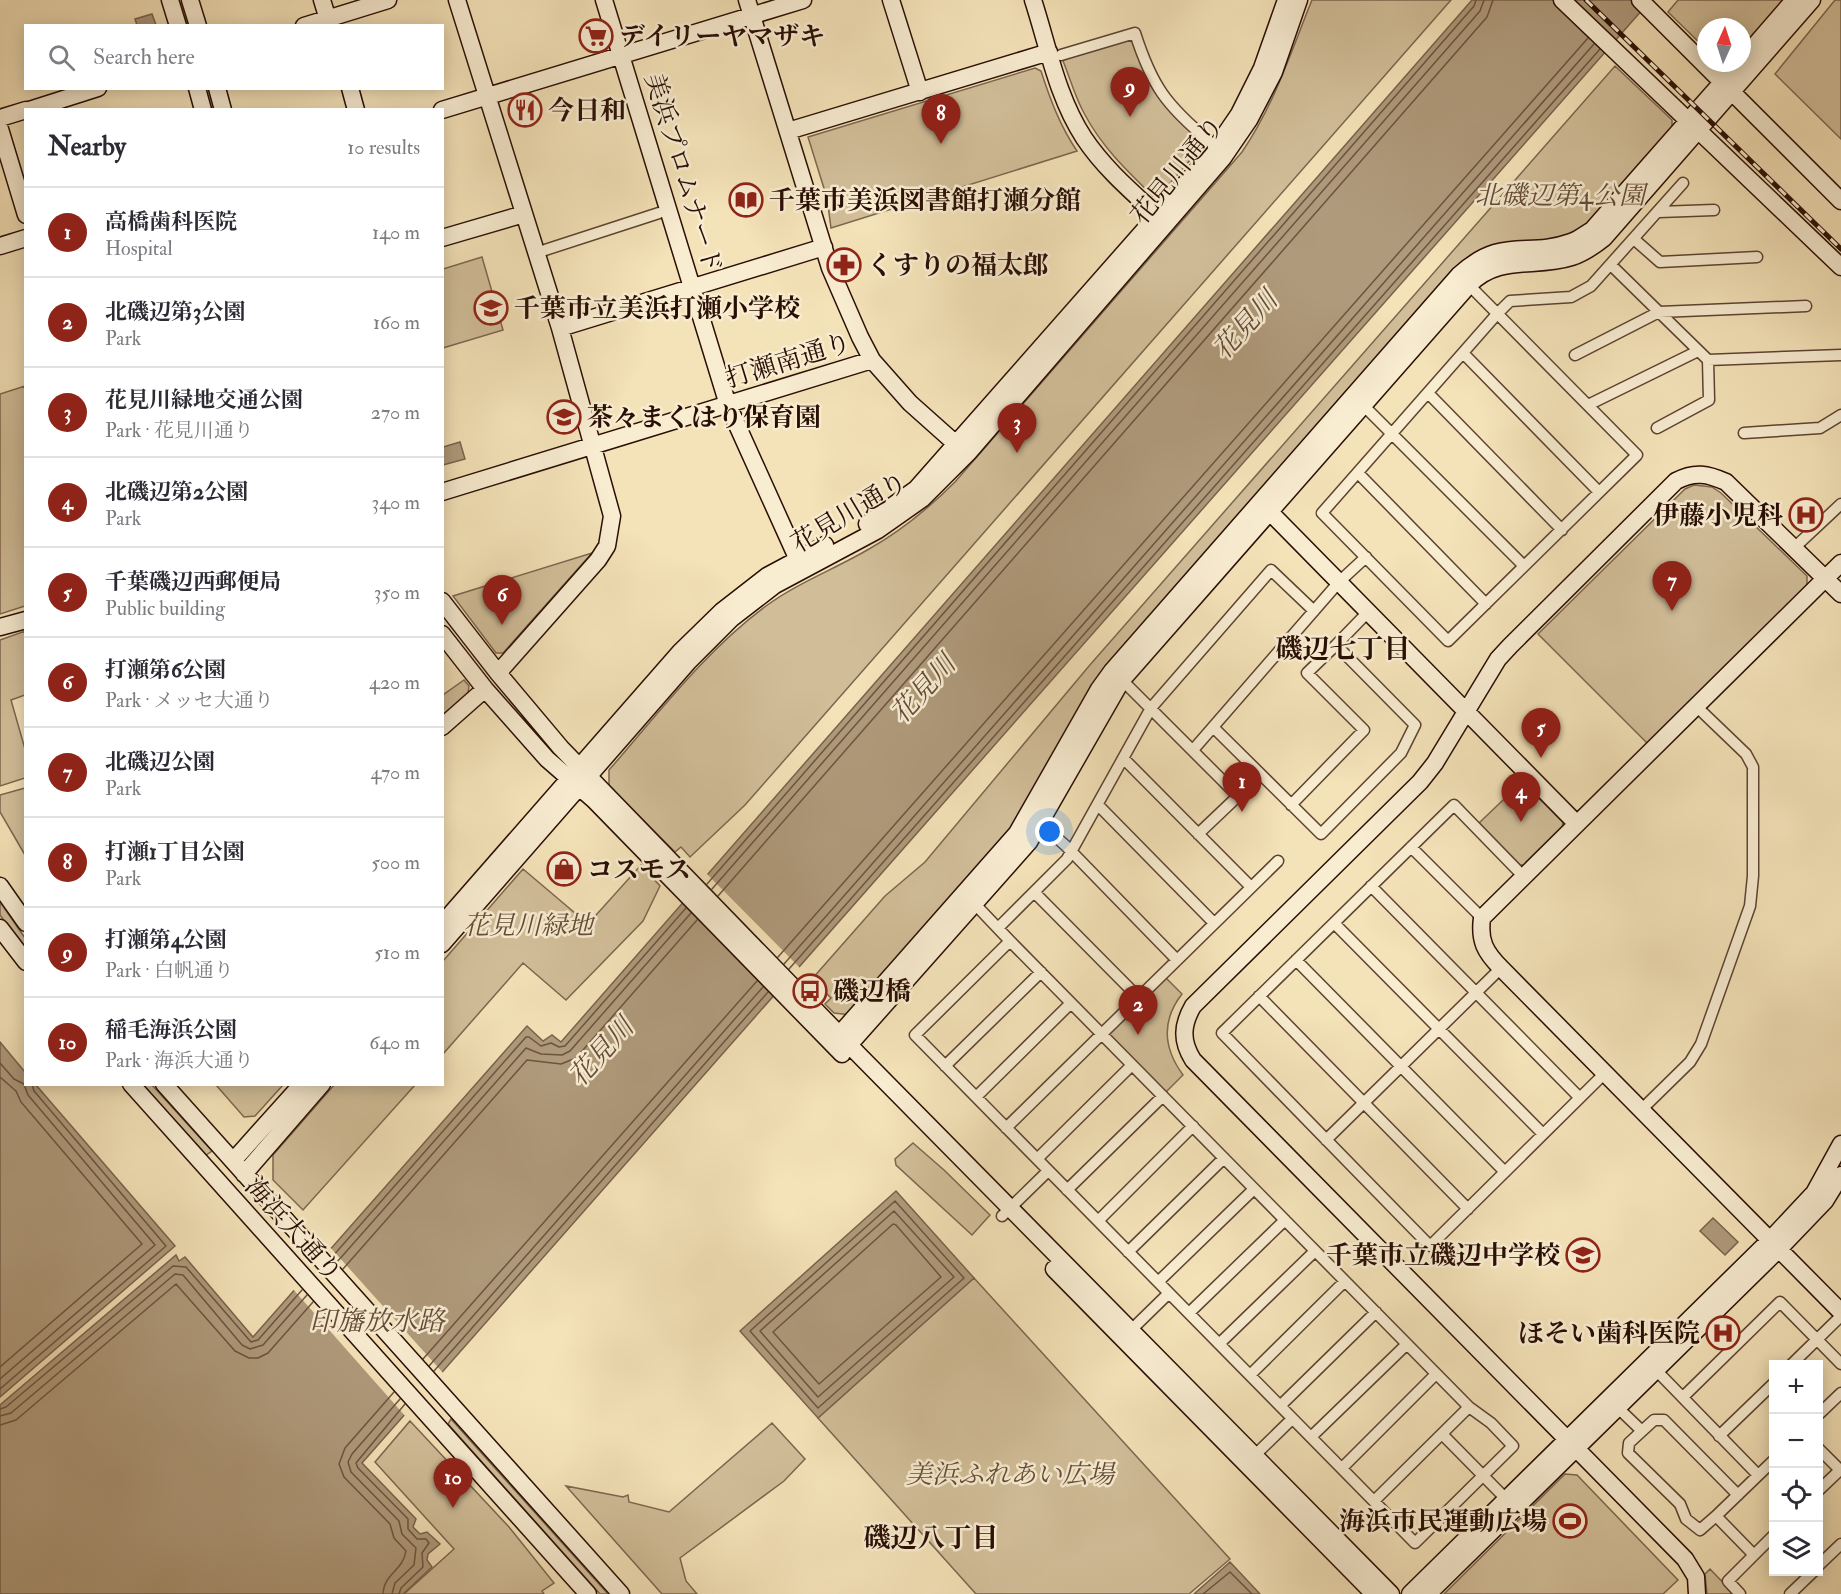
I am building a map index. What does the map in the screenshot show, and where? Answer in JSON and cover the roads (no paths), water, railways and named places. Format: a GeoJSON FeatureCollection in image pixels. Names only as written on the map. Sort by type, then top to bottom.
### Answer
{"type":"FeatureCollection","features":[{"type":"Feature","properties":{"kind":"street"},"geometry":{"type":"LineString","coordinates":[[170,0],[177,24]]}},
{"type":"Feature","properties":{"kind":"street"},"geometry":{"type":"LineString","coordinates":[[190,0],[197,24]]}},
{"type":"Feature","properties":{"kind":"street"},"geometry":{"type":"LineString","coordinates":[[322,0],[329,22],[388,0]]}},
{"type":"Feature","properties":{"kind":"street"},"geometry":{"type":"LineString","coordinates":[[458,0],[560,328],[612,516],[607,546],[598,560],[498,673]]}},
{"type":"Feature","properties":{"kind":"street","name":"美浜プロムナード"},"geometry":{"type":"LineString","coordinates":[[604,0],[728,405],[798,560]]}},
{"type":"Feature","properties":{"kind":"street"},"geometry":{"type":"LineString","coordinates":[[444,109],[621,56],[750,8],[802,0]]}},
{"type":"Feature","properties":{"kind":"street"},"geometry":{"type":"LineString","coordinates":[[891,0],[920,92]]}},
{"type":"Feature","properties":{"kind":"street"},"geometry":{"type":"LineString","coordinates":[[1033,0],[1055,53],[1063,97],[1085,139],[1119,181],[1157,215]]}},
{"type":"Feature","properties":{"kind":"street","name":"花見川通り"},"geometry":{"type":"LineString","coordinates":[[444,942],[680,652],[722,611],[767,576],[872,521],[916,489],[1214,152],[1239,114],[1262,68],[1288,0]]}},
{"type":"Feature","properties":{"kind":"street","name":"花見川通り"},"geometry":{"type":"LineString","coordinates":[[444,922],[730,619],[775,585],[878,530],[903,514],[922,499],[969,452],[1223,158],[1249,120],[1274,72],[1288,0]]}},
{"type":"Feature","properties":{"kind":"street"},"geometry":{"type":"LineString","coordinates":[[1562,0],[1841,267]]}},
{"type":"Feature","properties":{"kind":"street"},"geometry":{"type":"LineString","coordinates":[[1640,0],[1841,201]]}},
{"type":"Feature","properties":{"kind":"street"},"geometry":{"type":"LineString","coordinates":[[1751,50],[1794,0]]}},
{"type":"Feature","properties":{"kind":"street"},"geometry":{"type":"LineString","coordinates":[[841,1043],[969,899],[1017,833],[1035,819],[1099,688],[1117,676],[1464,280],[1505,264],[1558,260],[1588,250],[1604,238],[1726,88],[1812,0]]}},
{"type":"Feature","properties":{"kind":"street"},"geometry":{"type":"LineString","coordinates":[[750,8],[824,247],[849,313],[872,360],[910,403],[956,444]]}},
{"type":"Feature","properties":{"kind":"street"},"geometry":{"type":"LineString","coordinates":[[788,131],[1055,53],[1135,33],[1155,85],[1176,112],[1209,141]]}},
{"type":"Feature","properties":{"kind":"street"},"geometry":{"type":"LineString","coordinates":[[1726,88],[1735,72]]}},
{"type":"Feature","properties":{"kind":"street"},"geometry":{"type":"LineString","coordinates":[[33,108],[92,90]]}},
{"type":"Feature","properties":{"kind":"street"},"geometry":{"type":"LineString","coordinates":[[198,90],[202,108]]}},
{"type":"Feature","properties":{"kind":"street"},"geometry":{"type":"LineString","coordinates":[[218,90],[222,108]]}},
{"type":"Feature","properties":{"kind":"street"},"geometry":{"type":"LineString","coordinates":[[351,90],[355,108]]}},
{"type":"Feature","properties":{"kind":"street"},"geometry":{"type":"LineString","coordinates":[[0,118],[24,111]]}},
{"type":"Feature","properties":{"kind":"street"},"geometry":{"type":"LineString","coordinates":[[0,129],[24,208]]}},
{"type":"Feature","properties":{"kind":"street"},"geometry":{"type":"LineString","coordinates":[[1464,280],[1497,314],[1637,455],[1448,641],[1322,513],[1497,314],[1510,301],[1561,299],[1580,294],[1592,286],[1683,183]]}},
{"type":"Feature","properties":{"kind":"street"},"geometry":{"type":"LineString","coordinates":[[1659,212],[1714,210]]}},
{"type":"Feature","properties":{"kind":"street"},"geometry":{"type":"LineString","coordinates":[[545,250],[659,213]]}},
{"type":"Feature","properties":{"kind":"street"},"geometry":{"type":"LineString","coordinates":[[444,237],[524,214]]}},
{"type":"Feature","properties":{"kind":"street"},"geometry":{"type":"LineString","coordinates":[[0,246],[24,239]]}},
{"type":"Feature","properties":{"kind":"street"},"geometry":{"type":"LineString","coordinates":[[1635,240],[1660,262],[1756,257]]}},
{"type":"Feature","properties":{"kind":"street"},"geometry":{"type":"LineString","coordinates":[[560,328],[824,247]]}},
{"type":"Feature","properties":{"kind":"street"},"geometry":{"type":"LineString","coordinates":[[1611,265],[1708,360],[1841,355]]}},
{"type":"Feature","properties":{"kind":"street"},"geometry":{"type":"LineString","coordinates":[[1575,355],[1659,312],[1806,306]]}},
{"type":"Feature","properties":{"kind":"street"},"geometry":{"type":"LineString","coordinates":[[1588,405],[1698,351]]}},
{"type":"Feature","properties":{"kind":"street"},"geometry":{"type":"LineString","coordinates":[[1463,353],[1599,492]]}},
{"type":"Feature","properties":{"kind":"street","name":"打瀬南通り"},"geometry":{"type":"LineString","coordinates":[[444,491],[872,360]]}},
{"type":"Feature","properties":{"kind":"street"},"geometry":{"type":"LineString","coordinates":[[1657,428],[1708,400],[1708,360]]}},
{"type":"Feature","properties":{"kind":"street"},"geometry":{"type":"LineString","coordinates":[[1428,393],[1562,530]]}},
{"type":"Feature","properties":{"kind":"street"},"geometry":{"type":"LineString","coordinates":[[1359,401],[1524,566]]}},
{"type":"Feature","properties":{"kind":"street"},"geometry":{"type":"LineString","coordinates":[[1744,433],[1820,428],[1841,415]]}},
{"type":"Feature","properties":{"kind":"street"},"geometry":{"type":"LineString","coordinates":[[1358,473],[1486,604]]}},
{"type":"Feature","properties":{"kind":"street"},"geometry":{"type":"LineString","coordinates":[[1697,1594],[1696,1577],[1685,1559],[1193,1060],[1184,1042],[1185,1019],[1193,1006],[1420,782],[1498,659],[1676,481],[1687,475],[1711,475],[1726,482],[1841,594]]}},
{"type":"Feature","properties":{"kind":"street"},"geometry":{"type":"LineString","coordinates":[[1794,548],[1841,504]]}},
{"type":"Feature","properties":{"kind":"street"},"geometry":{"type":"LineString","coordinates":[[1265,507],[1576,824]]}},
{"type":"Feature","properties":{"kind":"street"},"geometry":{"type":"LineString","coordinates":[[1193,750],[1339,582],[1366,557]]}},
{"type":"Feature","properties":{"kind":"street"},"geometry":{"type":"LineString","coordinates":[[1482,918],[1841,563]]}},
{"type":"Feature","properties":{"kind":"street"},"geometry":{"type":"LineString","coordinates":[[998,928],[1072,852],[1151,708],[1271,570],[1314,611]]}},
{"type":"Feature","properties":{"kind":"street"},"geometry":{"type":"LineString","coordinates":[[444,604],[561,748],[579,777],[1250,1460],[1391,1594]]}},
{"type":"Feature","properties":{"kind":"street"},"geometry":{"type":"LineString","coordinates":[[1291,805],[1364,730],[1307,673],[1368,612]]}},
{"type":"Feature","properties":{"kind":"street"},"geometry":{"type":"LineString","coordinates":[[0,627],[24,621]]}},
{"type":"Feature","properties":{"kind":"street"},"geometry":{"type":"LineString","coordinates":[[444,637],[485,689],[548,759],[579,777]]}},
{"type":"Feature","properties":{"kind":"street"},"geometry":{"type":"LineString","coordinates":[[1213,727],[1321,834],[1401,753],[1415,725],[1336,645]]}},
{"type":"Feature","properties":{"kind":"street"},"geometry":{"type":"LineString","coordinates":[[1117,676],[1238,796],[1198,834]]}},
{"type":"Feature","properties":{"kind":"street"},"geometry":{"type":"LineString","coordinates":[[444,726],[485,689]]}},
{"type":"Feature","properties":{"kind":"street"},"geometry":{"type":"LineString","coordinates":[[1641,1110],[1690,1062],[1701,1044],[1747,917],[1752,891],[1753,767],[1733,741],[1696,706]]}},
{"type":"Feature","properties":{"kind":"street"},"geometry":{"type":"LineString","coordinates":[[1123,758],[1251,887]]}},
{"type":"Feature","properties":{"kind":"street"},"geometry":{"type":"LineString","coordinates":[[1098,805],[1214,923]]}},
{"type":"Feature","properties":{"kind":"street"},"geometry":{"type":"LineString","coordinates":[[1524,877],[1454,805],[1222,1033],[1430,1246],[1605,1073]]}},
{"type":"Feature","properties":{"kind":"street"},"geometry":{"type":"LineString","coordinates":[[1035,819],[1072,852],[1176,959]]}},
{"type":"Feature","properties":{"kind":"street"},"geometry":{"type":"LineString","coordinates":[[1411,847],[1482,918],[1483,945],[1500,968],[1841,1314],[1797,1360]]}},
{"type":"Feature","properties":{"kind":"street"},"geometry":{"type":"LineString","coordinates":[[1006,1128],[1278,861]]}},
{"type":"Feature","properties":{"kind":"street"},"geometry":{"type":"LineString","coordinates":[[0,886],[24,919]]}},
{"type":"Feature","properties":{"kind":"street"},"geometry":{"type":"LineString","coordinates":[[1371,886],[1579,1097]]}},
{"type":"Feature","properties":{"kind":"street"},"geometry":{"type":"LineString","coordinates":[[1034,892],[1138,997]]}},
{"type":"Feature","properties":{"kind":"street"},"geometry":{"type":"LineString","coordinates":[[969,899],[1436,1374],[1513,1446],[1415,1543],[915,1035],[1010,941]]}},
{"type":"Feature","properties":{"kind":"street"},"geometry":{"type":"LineString","coordinates":[[1334,923],[1543,1134]]}},
{"type":"Feature","properties":{"kind":"street"},"geometry":{"type":"LineString","coordinates":[[0,928],[24,959]]}},
{"type":"Feature","properties":{"kind":"street"},"geometry":{"type":"LineString","coordinates":[[1296,960],[1505,1172]]}},
{"type":"Feature","properties":{"kind":"street"},"geometry":{"type":"LineString","coordinates":[[1326,1140],[1500,968]]}},
{"type":"Feature","properties":{"kind":"street"},"geometry":{"type":"LineString","coordinates":[[945,1066],[1041,972]]}},
{"type":"Feature","properties":{"kind":"street"},"geometry":{"type":"LineString","coordinates":[[1259,996],[1468,1209]]}},
{"type":"Feature","properties":{"kind":"street"},"geometry":{"type":"LineString","coordinates":[[976,1097],[1071,1003]]}},
{"type":"Feature","properties":{"kind":"street"},"geometry":{"type":"LineString","coordinates":[[1037,1159],[1132,1065]]}},
{"type":"Feature","properties":{"kind":"street","name":"海浜大通り"},"geometry":{"type":"LineString","coordinates":[[133,1086],[588,1594]]}},
{"type":"Feature","properties":{"kind":"street","name":"海浜大通り"},"geometry":{"type":"LineString","coordinates":[[166,1086],[621,1594]]}},
{"type":"Feature","properties":{"kind":"street"},"geometry":{"type":"LineString","coordinates":[[238,1168],[300,1086]]}},
{"type":"Feature","properties":{"kind":"street"},"geometry":{"type":"LineString","coordinates":[[238,1168],[320,1086]]}},
{"type":"Feature","properties":{"kind":"street"},"geometry":{"type":"LineString","coordinates":[[1067,1190],[1163,1096]]}},
{"type":"Feature","properties":{"kind":"street"},"geometry":{"type":"LineString","coordinates":[[1098,1221],[1193,1126]]}},
{"type":"Feature","properties":{"kind":"street"},"geometry":{"type":"LineString","coordinates":[[1774,1245],[1814,1193],[1841,1144]]}},
{"type":"Feature","properties":{"kind":"street"},"geometry":{"type":"LineString","coordinates":[[1128,1252],[1224,1158]]}},
{"type":"Feature","properties":{"kind":"street"},"geometry":{"type":"LineString","coordinates":[[1006,1212],[1048,1171]]}},
{"type":"Feature","properties":{"kind":"street"},"geometry":{"type":"LineString","coordinates":[[1410,1594],[1511,1503],[1774,1245],[1825,1201],[1841,1175]]}},
{"type":"Feature","properties":{"kind":"street"},"geometry":{"type":"LineString","coordinates":[[1158,1282],[1254,1189]]}},
{"type":"Feature","properties":{"kind":"street"},"geometry":{"type":"LineString","coordinates":[[1189,1313],[1285,1220]]}},
{"type":"Feature","properties":{"kind":"street"},"geometry":{"type":"LineString","coordinates":[[1219,1344],[1315,1251]]}},
{"type":"Feature","properties":{"kind":"street"},"geometry":{"type":"LineString","coordinates":[[1250,1375],[1345,1281]]}},
{"type":"Feature","properties":{"kind":"street"},"geometry":{"type":"LineString","coordinates":[[1126,1335],[1169,1293]]}},
{"type":"Feature","properties":{"kind":"street"},"geometry":{"type":"LineString","coordinates":[[1683,1397],[1780,1302],[1841,1364]]}},
{"type":"Feature","properties":{"kind":"street"},"geometry":{"type":"LineString","coordinates":[[1280,1406],[1376,1312]]}},
{"type":"Feature","properties":{"kind":"street"},"geometry":{"type":"LineString","coordinates":[[1311,1437],[1407,1344]]}},
{"type":"Feature","properties":{"kind":"street"},"geometry":{"type":"LineString","coordinates":[[1571,1445],[1618,1408],[1651,1365]]}},
{"type":"Feature","properties":{"kind":"street"},"geometry":{"type":"LineString","coordinates":[[1651,1365],[1758,1475]]}},
{"type":"Feature","properties":{"kind":"street"},"geometry":{"type":"LineString","coordinates":[[1342,1468],[1436,1374]]}},
{"type":"Feature","properties":{"kind":"street"},"geometry":{"type":"LineString","coordinates":[[1719,1436],[1769,1387]]}},
{"type":"Feature","properties":{"kind":"street"},"geometry":{"type":"LineString","coordinates":[[1819,1414],[1841,1393]]}},
{"type":"Feature","properties":{"kind":"street"},"geometry":{"type":"LineString","coordinates":[[1374,1501],[1469,1407]]}},
{"type":"Feature","properties":{"kind":"street"},"geometry":{"type":"LineString","coordinates":[[1618,1408],[1642,1431]]}},
{"type":"Feature","properties":{"kind":"street"},"geometry":{"type":"LineString","coordinates":[[1250,1460],[1293,1419]]}},
{"type":"Feature","properties":{"kind":"street"},"geometry":{"type":"LineString","coordinates":[[1738,1495],[1664,1420],[1654,1420],[1627,1447],[1630,1456],[1680,1504],[1686,1519],[1696,1529],[1704,1528],[1738,1495],[1769,1464]]}},
{"type":"Feature","properties":{"kind":"street"},"geometry":{"type":"LineString","coordinates":[[1442,1434],[1511,1503]]}},
{"type":"Feature","properties":{"kind":"street"},"geometry":{"type":"LineString","coordinates":[[1823,1453],[1841,1470],[1823,1486]]}},
{"type":"Feature","properties":{"kind":"street"},"geometry":{"type":"LineString","coordinates":[[1250,1460],[1374,1594]]}},
{"type":"Feature","properties":{"kind":"street"},"geometry":{"type":"LineString","coordinates":[[1428,1594],[1511,1503]]}},
{"type":"Feature","properties":{"kind":"street"},"geometry":{"type":"LineString","coordinates":[[1716,1516],[1754,1555]]}},
{"type":"Feature","properties":{"kind":"street"},"geometry":{"type":"LineString","coordinates":[[1740,1594],[1728,1581],[1769,1539]]}},
{"type":"Feature","properties":{"kind":"street"},"geometry":{"type":"LineString","coordinates":[[1823,1561],[1841,1544]]}},
{"type":"Feature","properties":{"kind":"street"},"geometry":{"type":"LineString","coordinates":[[1790,1594],[1809,1576]]}},
{"type":"Feature","properties":{"kind":"water","name":"印旛放水路"},"geometry":{"type":"Polygon","coordinates":[[[1472,0],[1651,0],[362,1463],[416,1519],[413,1527],[420,1534],[427,1532],[440,1544],[428,1554],[427,1560],[432,1567],[403,1594],[0,1594],[0,1405],[176,1255],[179,1261],[185,1257],[253,1337],[527,1026],[543,1041],[552,1035],[561,1042],[1472,0]]]}},
{"type":"Feature","properties":{"kind":"water"},"geometry":{"type":"Polygon","coordinates":[[[152,14],[156,24],[137,24],[135,19],[152,14]]]}},
{"type":"Feature","properties":{"kind":"water"},"geometry":{"type":"Polygon","coordinates":[[[460,442],[465,459],[444,465],[444,447],[460,442]]]}},
{"type":"Feature","properties":{"kind":"water"},"geometry":{"type":"Polygon","coordinates":[[[0,1042],[24,1071],[24,1086],[37,1086],[175,1246],[0,1397],[0,1042]]]}},
{"type":"Feature","properties":{"kind":"water"},"geometry":{"type":"Polygon","coordinates":[[[896,1191],[974,1278],[818,1418],[740,1331],[896,1191]]]}},
{"type":"Feature","properties":{"kind":"water"},"geometry":{"type":"Polygon","coordinates":[[[1713,1218],[1738,1242],[1725,1255],[1700,1231],[1713,1218]]]}},
{"type":"Feature","properties":{"kind":"water"},"geometry":{"type":"Polygon","coordinates":[[[1230,1562],[1260,1594],[1194,1594],[1230,1562]]]}},
{"type":"Feature","properties":{"kind":"railway"},"geometry":{"type":"LineString","coordinates":[[1586,0],[1841,249]]}},
{"type":"Feature","properties":{"kind":"place","name":"デイリーヤマザキ"},"geometry":{"type":"Point","coordinates":[596,36]}},
{"type":"Feature","properties":{"kind":"place","name":"今日和"},"geometry":{"type":"Point","coordinates":[525,110]}},
{"type":"Feature","properties":{"kind":"place","name":"打瀬第4公園"},"geometry":{"type":"Point","coordinates":[1130,117]}},
{"type":"Feature","properties":{"kind":"place","name":"打瀬1丁目公園"},"geometry":{"type":"Point","coordinates":[941,144]}},
{"type":"Feature","properties":{"kind":"place","name":"千葉市美浜図書館打瀬分館"},"geometry":{"type":"Point","coordinates":[746,200]}},
{"type":"Feature","properties":{"kind":"place","name":"くすりの福太郎"},"geometry":{"type":"Point","coordinates":[844,265]}},
{"type":"Feature","properties":{"kind":"place","name":"千葉市立美浜打瀬小学校"},"geometry":{"type":"Point","coordinates":[491,308]}},
{"type":"Feature","properties":{"kind":"place","name":"茶々まくはり保育園"},"geometry":{"type":"Point","coordinates":[564,417]}},
{"type":"Feature","properties":{"kind":"place","name":"花見川緑地交通公園"},"geometry":{"type":"Point","coordinates":[1017,453]}},
{"type":"Feature","properties":{"kind":"place","name":"伊藤小児科"},"geometry":{"type":"Point","coordinates":[1806,515]}},
{"type":"Feature","properties":{"kind":"place","name":"北磯辺公園"},"geometry":{"type":"Point","coordinates":[1672,611]}},
{"type":"Feature","properties":{"kind":"place","name":"打瀬第6公園"},"geometry":{"type":"Point","coordinates":[502,625]}},
{"type":"Feature","properties":{"kind":"place","name":"千葉磯辺西郵便局"},"geometry":{"type":"Point","coordinates":[1541,758]}},
{"type":"Feature","properties":{"kind":"place","name":"高橋歯科医院"},"geometry":{"type":"Point","coordinates":[1242,812]}},
{"type":"Feature","properties":{"kind":"place","name":"北磯辺第2公園"},"geometry":{"type":"Point","coordinates":[1521,822]}},
{"type":"Feature","properties":{"kind":"place","name":"コスモス"},"geometry":{"type":"Point","coordinates":[564,869]}},
{"type":"Feature","properties":{"kind":"place","name":"磯辺橋"},"geometry":{"type":"Point","coordinates":[810,991]}},
{"type":"Feature","properties":{"kind":"place","name":"北磯辺第3公園"},"geometry":{"type":"Point","coordinates":[1138,1035]}},
{"type":"Feature","properties":{"kind":"place","name":"千葉市立磯辺中学校"},"geometry":{"type":"Point","coordinates":[1583,1255]}},
{"type":"Feature","properties":{"kind":"place","name":"ほそい歯科医院"},"geometry":{"type":"Point","coordinates":[1723,1333]}},
{"type":"Feature","properties":{"kind":"place","name":"稲毛海浜公園"},"geometry":{"type":"Point","coordinates":[453,1508]}},
{"type":"Feature","properties":{"kind":"place","name":"海浜市民運動広場"},"geometry":{"type":"Point","coordinates":[1570,1521]}},
{"type":"Feature","properties":{"kind":"district","name":"磯辺七丁目"},"geometry":{"type":"Point","coordinates":[1343,649]}},
{"type":"Feature","properties":{"kind":"district","name":"磯辺八丁目"},"geometry":{"type":"Point","coordinates":[931,1538]}},
{"type":"Feature","properties":{"kind":"park label","name":"北磯辺第4公園"},"geometry":{"type":"Point","coordinates":[1560,195]}},
{"type":"Feature","properties":{"kind":"park label","name":"花見川緑地"},"geometry":{"type":"Point","coordinates":[528,925]}},
{"type":"Feature","properties":{"kind":"park label","name":"美浜ふれあい広場"},"geometry":{"type":"Point","coordinates":[1010,1474]}},
{"type":"Feature","properties":{"kind":"water label","name":"花見川"},"geometry":{"type":"Point","coordinates":[1245,325]}},
{"type":"Feature","properties":{"kind":"water label","name":"花見川"},"geometry":{"type":"Point","coordinates":[923,689]}},
{"type":"Feature","properties":{"kind":"water label","name":"花見川"},"geometry":{"type":"Point","coordinates":[601,1052]}}]}
